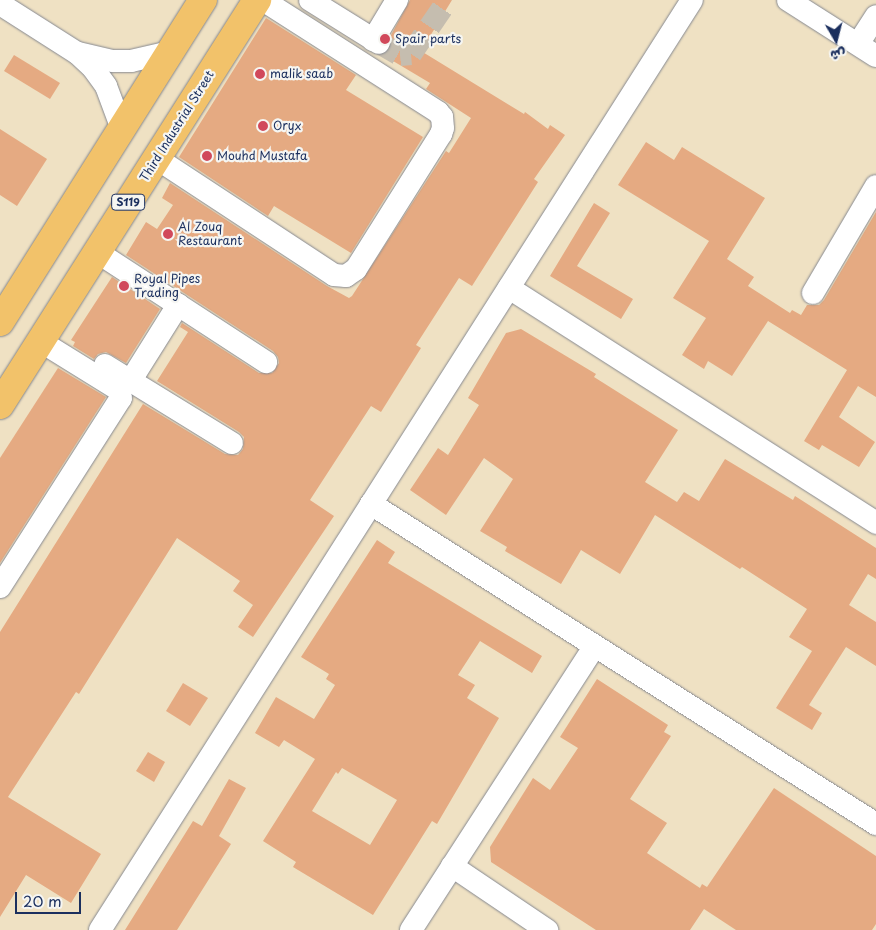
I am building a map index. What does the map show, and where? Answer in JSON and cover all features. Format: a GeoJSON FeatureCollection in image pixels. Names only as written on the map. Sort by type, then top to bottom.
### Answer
{"type":"FeatureCollection","features":[{"type":"Feature","properties":{"kind":"main road"},"geometry":{"type":"LineString","coordinates":[[0,322],[202,0]]}},
{"type":"Feature","properties":{"kind":"main road","name":"Third Industrial Street"},"geometry":{"type":"LineString","coordinates":[[0,405],[257,0]]}},
{"type":"Feature","properties":{"kind":"street"},"geometry":{"type":"LineString","coordinates":[[156,158],[334,275],[346,276],[356,269],[441,134],[444,122],[438,112],[263,0]]}},
{"type":"Feature","properties":{"kind":"street"},"geometry":{"type":"LineString","coordinates":[[310,0],[376,42],[397,0]]}},
{"type":"Feature","properties":{"kind":"street"},"geometry":{"type":"LineString","coordinates":[[100,930],[692,0]]}},
{"type":"Feature","properties":{"kind":"street"},"geometry":{"type":"LineString","coordinates":[[788,0],[811,6],[867,50],[876,16]]}},
{"type":"Feature","properties":{"kind":"street"},"geometry":{"type":"LineString","coordinates":[[0,4],[77,53],[93,68],[106,86],[122,129]]}},
{"type":"Feature","properties":{"kind":"street"},"geometry":{"type":"LineString","coordinates":[[77,53],[94,59],[131,61],[170,52]]}},
{"type":"Feature","properties":{"kind":"street"},"geometry":{"type":"LineString","coordinates":[[813,293],[874,192]]}},
{"type":"Feature","properties":{"kind":"street"},"geometry":{"type":"LineString","coordinates":[[97,252],[266,362]]}},
{"type":"Feature","properties":{"kind":"street"},"geometry":{"type":"LineString","coordinates":[[509,288],[876,523]]}},
{"type":"Feature","properties":{"kind":"street"},"geometry":{"type":"LineString","coordinates":[[131,380],[178,305]]}},
{"type":"Feature","properties":{"kind":"street"},"geometry":{"type":"LineString","coordinates":[[44,335],[131,380],[232,443]]}},
{"type":"Feature","properties":{"kind":"street"},"geometry":{"type":"LineString","coordinates":[[0,587],[121,398],[119,390],[44,335]]}},
{"type":"Feature","properties":{"kind":"street"},"geometry":{"type":"LineString","coordinates":[[371,504],[876,824]]}},
{"type":"Feature","properties":{"kind":"street"},"geometry":{"type":"LineString","coordinates":[[411,930],[595,646]]}},
{"type":"Feature","properties":{"kind":"street"},"geometry":{"type":"LineString","coordinates":[[452,866],[547,930]]}},
{"type":"Feature","properties":{"kind":"building"},"geometry":{"type":"Polygon","coordinates":[[[410,0],[452,0],[421,51],[524,114],[525,112],[548,129],[550,125],[565,135],[534,179],[538,182],[472,286],[459,278],[416,345],[421,348],[381,412],[371,406],[310,500],[334,516],[253,637],[238,627],[253,605],[233,591],[240,581],[177,538],[79,694],[76,692],[8,797],[101,854],[71,903],[26,875],[0,917],[0,632],[143,404],[225,454],[238,455],[243,449],[244,437],[239,432],[157,381],[188,332],[180,327],[182,323],[259,373],[272,373],[279,363],[278,357],[273,351],[126,255],[146,222],[157,229],[173,205],[162,198],[170,183],[327,286],[349,298],[352,296],[446,151],[449,153],[471,118],[426,89],[430,83],[383,55],[390,50],[390,37],[410,0]]]}},
{"type":"Feature","properties":{"kind":"building"},"geometry":{"type":"Polygon","coordinates":[[[266,18],[356,75],[346,90],[423,137],[351,253],[274,206],[268,216],[179,157],[266,18]]]}},
{"type":"Feature","properties":{"kind":"building"},"geometry":{"type":"Polygon","coordinates":[[[14,55],[60,83],[50,99],[4,71],[14,55]]]}},
{"type":"Feature","properties":{"kind":"building"},"geometry":{"type":"Polygon","coordinates":[[[0,129],[47,159],[17,206],[0,195],[0,129]]]}},
{"type":"Feature","properties":{"kind":"building"},"geometry":{"type":"Polygon","coordinates":[[[646,142],[674,160],[682,147],[765,198],[727,259],[754,277],[748,286],[790,313],[792,310],[801,315],[807,305],[819,305],[824,300],[876,212],[876,397],[858,386],[839,417],[875,442],[859,467],[822,445],[819,450],[804,441],[847,370],[768,321],[732,376],[708,361],[704,369],[682,355],[706,318],[673,298],[709,241],[618,185],[646,142]]]}},
{"type":"Feature","properties":{"kind":"building"},"geometry":{"type":"Polygon","coordinates":[[[594,203],[610,213],[577,266],[633,299],[621,319],[550,276],[594,203]]]}},
{"type":"Feature","properties":{"kind":"building"},"geometry":{"type":"Polygon","coordinates":[[[112,277],[160,309],[126,363],[106,352],[98,354],[94,359],[73,346],[75,342],[71,340],[112,277]]]}},
{"type":"Feature","properties":{"kind":"building"},"geometry":{"type":"Polygon","coordinates":[[[521,329],[596,374],[594,377],[678,430],[645,482],[677,502],[684,492],[699,501],[725,459],[793,500],[795,496],[876,548],[876,579],[868,574],[849,605],[876,622],[876,666],[846,647],[809,705],[822,713],[812,730],[776,708],[812,651],[789,637],[807,609],[742,567],[740,569],[655,515],[620,574],[581,550],[561,584],[505,551],[507,547],[480,531],[513,479],[484,458],[446,515],[410,490],[438,448],[448,455],[479,405],[468,398],[506,333],[521,329]]]}},
{"type":"Feature","properties":{"kind":"building"},"geometry":{"type":"Polygon","coordinates":[[[58,368],[106,397],[0,563],[0,458],[58,368]]]}},
{"type":"Feature","properties":{"kind":"building"},"geometry":{"type":"Polygon","coordinates":[[[377,540],[395,552],[388,563],[542,656],[532,673],[480,641],[458,675],[475,685],[467,698],[499,718],[437,824],[432,821],[373,915],[293,867],[296,862],[263,841],[315,759],[284,740],[279,747],[255,733],[276,697],[314,719],[335,685],[326,679],[329,674],[301,657],[377,540]],[[342,768],[338,774],[336,772],[312,811],[370,845],[397,800],[342,768]]]}},
{"type":"Feature","properties":{"kind":"building"},"geometry":{"type":"Polygon","coordinates":[[[597,679],[668,725],[664,732],[671,736],[630,799],[667,823],[647,853],[700,888],[702,884],[707,887],[774,788],[876,856],[876,924],[872,930],[736,930],[704,909],[690,930],[596,930],[491,862],[490,847],[533,778],[550,790],[578,748],[560,737],[597,679]]]}},
{"type":"Feature","properties":{"kind":"building"},"geometry":{"type":"Polygon","coordinates":[[[183,683],[208,698],[190,726],[166,711],[183,683]]]}},
{"type":"Feature","properties":{"kind":"building"},"geometry":{"type":"Polygon","coordinates":[[[148,752],[165,762],[154,782],[136,771],[148,752]]]}},
{"type":"Feature","properties":{"kind":"building"},"geometry":{"type":"Polygon","coordinates":[[[229,779],[246,788],[219,836],[231,844],[177,930],[125,930],[193,821],[202,826],[229,779]]]}},
{"type":"Feature","properties":{"kind":"tunnel"},"geometry":{"type":"LineString","coordinates":[[379,43],[400,55],[411,54],[448,0]]}},
{"type":"Feature","properties":{"kind":"place","name":"Spair parts"},"geometry":{"type":"Point","coordinates":[385,39]}},
{"type":"Feature","properties":{"kind":"place","name":"malik saab"},"geometry":{"type":"Point","coordinates":[260,74]}},
{"type":"Feature","properties":{"kind":"place","name":"Oryx"},"geometry":{"type":"Point","coordinates":[263,126]}},
{"type":"Feature","properties":{"kind":"place","name":"Mouhd Mustafa"},"geometry":{"type":"Point","coordinates":[207,156]}},
{"type":"Feature","properties":{"kind":"place","name":"Al Zouq Restaurant"},"geometry":{"type":"Point","coordinates":[168,234]}},
{"type":"Feature","properties":{"kind":"place","name":"Royal Pipes Trading"},"geometry":{"type":"Point","coordinates":[124,286]}}]}
